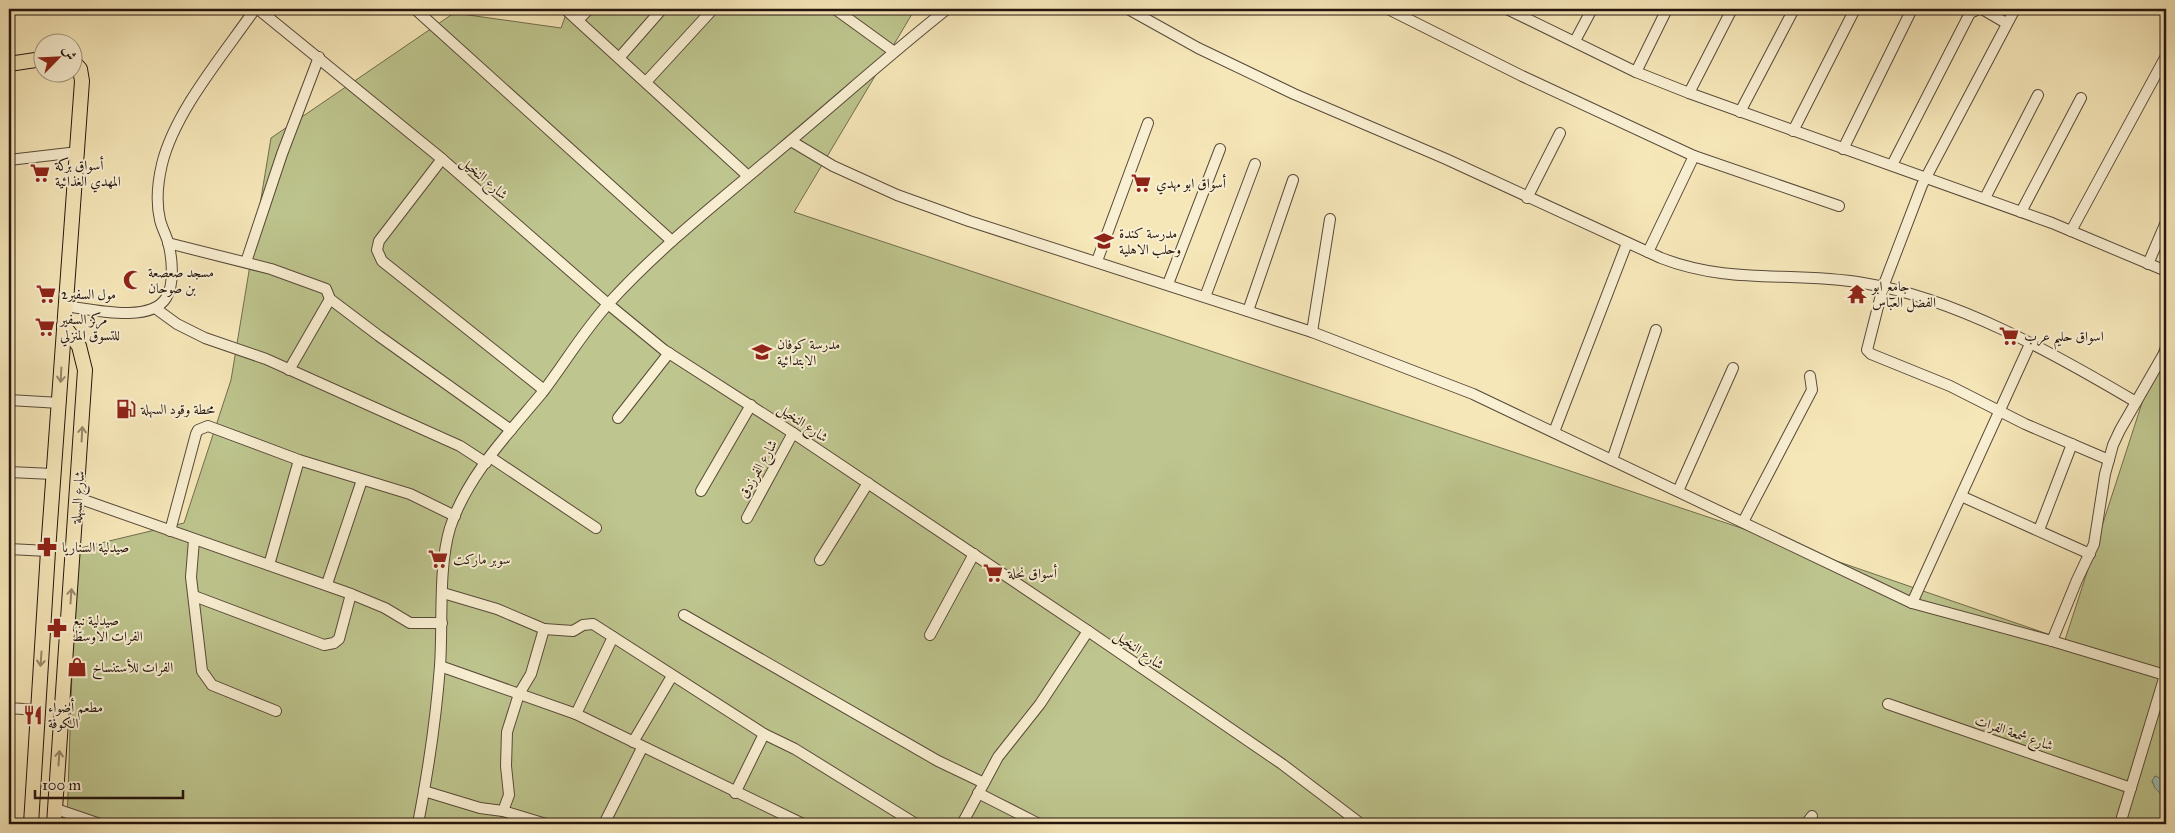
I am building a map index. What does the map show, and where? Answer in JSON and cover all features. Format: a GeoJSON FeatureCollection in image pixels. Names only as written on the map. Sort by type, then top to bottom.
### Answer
{"type":"FeatureCollection","features":[{"type":"Feature","properties":{"kind":"main road"},"geometry":{"type":"LineString","coordinates":[[9,64],[32,61]]}},
{"type":"Feature","properties":{"kind":"main road","name":"شارع السهلة"},"geometry":{"type":"LineString","coordinates":[[31,824],[48,551],[82,82]]}},
{"type":"Feature","properties":{"kind":"main road","name":"شارع السهلة"},"geometry":{"type":"LineString","coordinates":[[54,824],[86,370],[80,346],[64,326]]}},
{"type":"Feature","properties":{"kind":"street","name":"شارع النخيل"},"geometry":{"type":"LineString","coordinates":[[257,9],[319,57],[442,159],[608,304],[669,352],[793,432],[1088,631],[1282,764],[1361,824]]}},
{"type":"Feature","properties":{"kind":"street"},"geometry":{"type":"LineString","coordinates":[[65,306],[141,313],[155,308],[166,298],[170,286],[171,265],[168,243],[160,219],[158,185],[165,154],[186,108],[257,9]]}},
{"type":"Feature","properties":{"kind":"street"},"geometry":{"type":"LineString","coordinates":[[415,9],[672,241]]}},
{"type":"Feature","properties":{"kind":"street"},"geometry":{"type":"LineString","coordinates":[[565,9],[748,176]]}},
{"type":"Feature","properties":{"kind":"street"},"geometry":{"type":"LineString","coordinates":[[578,20],[589,9]]}},
{"type":"Feature","properties":{"kind":"street"},"geometry":{"type":"LineString","coordinates":[[619,58],[662,9]]}},
{"type":"Feature","properties":{"kind":"street"},"geometry":{"type":"LineString","coordinates":[[646,82],[713,9]]}},
{"type":"Feature","properties":{"kind":"street"},"geometry":{"type":"LineString","coordinates":[[835,9],[893,51]]}},
{"type":"Feature","properties":{"kind":"street"},"geometry":{"type":"LineString","coordinates":[[418,824],[437,701],[444,564],[450,530],[462,499],[488,460],[544,390],[608,304],[706,210],[791,140],[893,51],[947,9]]}},
{"type":"Feature","properties":{"kind":"street"},"geometry":{"type":"LineString","coordinates":[[1128,9],[1191,44],[1294,94],[1432,153],[1527,198],[1687,268],[1715,274],[1742,276],[1828,278],[1883,287],[1924,298],[1963,313],[2030,344],[2136,402]]}},
{"type":"Feature","properties":{"kind":"street"},"geometry":{"type":"LineString","coordinates":[[1388,9],[1522,76],[1694,156],[1839,206]]}},
{"type":"Feature","properties":{"kind":"street"},"geometry":{"type":"LineString","coordinates":[[1507,9],[1636,72],[1740,112],[1985,198],[2071,231],[2166,271]]}},
{"type":"Feature","properties":{"kind":"street"},"geometry":{"type":"LineString","coordinates":[[1575,41],[1592,9]]}},
{"type":"Feature","properties":{"kind":"street"},"geometry":{"type":"LineString","coordinates":[[1636,72],[1667,9]]}},
{"type":"Feature","properties":{"kind":"street"},"geometry":{"type":"LineString","coordinates":[[1689,93],[1732,9]]}},
{"type":"Feature","properties":{"kind":"street"},"geometry":{"type":"LineString","coordinates":[[1740,112],[1794,9]]}},
{"type":"Feature","properties":{"kind":"street"},"geometry":{"type":"LineString","coordinates":[[1793,131],[1854,9]]}},
{"type":"Feature","properties":{"kind":"street"},"geometry":{"type":"LineString","coordinates":[[1843,149],[1912,9]]}},
{"type":"Feature","properties":{"kind":"street"},"geometry":{"type":"LineString","coordinates":[[1892,165],[1970,13],[1980,9],[2006,23]]}},
{"type":"Feature","properties":{"kind":"street"},"geometry":{"type":"LineString","coordinates":[[2015,9],[1926,177],[1883,287],[1867,344],[1869,352],[1955,389],[2000,412],[2109,460]]}},
{"type":"Feature","properties":{"kind":"street"},"geometry":{"type":"LineString","coordinates":[[2071,231],[2166,56]]}},
{"type":"Feature","properties":{"kind":"street"},"geometry":{"type":"LineString","coordinates":[[246,262],[282,154],[319,57]]}},
{"type":"Feature","properties":{"kind":"street"},"geometry":{"type":"LineString","coordinates":[[1985,198],[2038,96]]}},
{"type":"Feature","properties":{"kind":"street"},"geometry":{"type":"LineString","coordinates":[[2021,212],[2082,98]]}},
{"type":"Feature","properties":{"kind":"street"},"geometry":{"type":"LineString","coordinates":[[1097,261],[1148,123]]}},
{"type":"Feature","properties":{"kind":"street"},"geometry":{"type":"LineString","coordinates":[[1527,198],[1560,133]]}},
{"type":"Feature","properties":{"kind":"street"},"geometry":{"type":"LineString","coordinates":[[791,140],[833,166],[898,195],[969,221],[1312,332],[1473,394],[1912,603],[2166,674],[2120,824]]}},
{"type":"Feature","properties":{"kind":"street"},"geometry":{"type":"LineString","coordinates":[[1168,284],[1220,148]]}},
{"type":"Feature","properties":{"kind":"street"},"geometry":{"type":"LineString","coordinates":[[9,160],[78,152]]}},
{"type":"Feature","properties":{"kind":"street"},"geometry":{"type":"LineString","coordinates":[[1648,252],[1694,156]]}},
{"type":"Feature","properties":{"kind":"street"},"geometry":{"type":"LineString","coordinates":[[442,159],[378,241],[377,250],[382,261],[544,390]]}},
{"type":"Feature","properties":{"kind":"street"},"geometry":{"type":"LineString","coordinates":[[1205,297],[1255,164]]}},
{"type":"Feature","properties":{"kind":"street"},"geometry":{"type":"LineString","coordinates":[[1248,311],[1293,180]]}},
{"type":"Feature","properties":{"kind":"street"},"geometry":{"type":"LineString","coordinates":[[1312,332],[1330,219]]}},
{"type":"Feature","properties":{"kind":"street"},"geometry":{"type":"LineString","coordinates":[[2148,264],[2166,222]]}},
{"type":"Feature","properties":{"kind":"street"},"geometry":{"type":"LineString","coordinates":[[168,243],[271,269],[326,289],[330,299],[511,430]]}},
{"type":"Feature","properties":{"kind":"street"},"geometry":{"type":"LineString","coordinates":[[1554,432],[1627,243]]}},
{"type":"Feature","properties":{"kind":"street"},"geometry":{"type":"LineString","coordinates":[[289,370],[330,299]]}},
{"type":"Feature","properties":{"kind":"street"},"geometry":{"type":"LineString","coordinates":[[155,308],[177,324],[205,338],[289,370],[460,446],[488,460],[596,528]]}},
{"type":"Feature","properties":{"kind":"street"},"geometry":{"type":"LineString","coordinates":[[1612,460],[1656,330]]}},
{"type":"Feature","properties":{"kind":"street"},"geometry":{"type":"LineString","coordinates":[[1912,603],[2030,344]]}},
{"type":"Feature","properties":{"kind":"street"},"geometry":{"type":"LineString","coordinates":[[2052,641],[2077,580],[2090,554],[2098,529],[2109,460],[2120,430],[2166,350]]}},
{"type":"Feature","properties":{"kind":"street"},"geometry":{"type":"LineString","coordinates":[[618,418],[669,352]]}},
{"type":"Feature","properties":{"kind":"street"},"geometry":{"type":"LineString","coordinates":[[1678,491],[1733,368]]}},
{"type":"Feature","properties":{"kind":"street"},"geometry":{"type":"LineString","coordinates":[[1743,522],[1812,390],[1810,376]]}},
{"type":"Feature","properties":{"kind":"street"},"geometry":{"type":"LineString","coordinates":[[9,400],[60,403]]}},
{"type":"Feature","properties":{"kind":"street"},"geometry":{"type":"LineString","coordinates":[[701,490],[751,405]]}},
{"type":"Feature","properties":{"kind":"street"},"geometry":{"type":"LineString","coordinates":[[170,531],[196,434],[204,426],[298,460],[410,494],[455,516]]}},
{"type":"Feature","properties":{"kind":"street","name":"شارع الفرزدق"},"geometry":{"type":"LineString","coordinates":[[746,518],[793,432]]}},
{"type":"Feature","properties":{"kind":"street"},"geometry":{"type":"LineString","coordinates":[[2039,530],[2072,444]]}},
{"type":"Feature","properties":{"kind":"street"},"geometry":{"type":"LineString","coordinates":[[269,565],[298,460]]}},
{"type":"Feature","properties":{"kind":"street"},"geometry":{"type":"LineString","coordinates":[[9,472],[54,474]]}},
{"type":"Feature","properties":{"kind":"street"},"geometry":{"type":"LineString","coordinates":[[327,584],[362,480]]}},
{"type":"Feature","properties":{"kind":"street"},"geometry":{"type":"LineString","coordinates":[[820,560],[868,483]]}},
{"type":"Feature","properties":{"kind":"street"},"geometry":{"type":"LineString","coordinates":[[1961,496],[2090,554]]}},
{"type":"Feature","properties":{"kind":"street"},"geometry":{"type":"LineString","coordinates":[[78,498],[194,540],[327,584],[385,608],[410,622],[442,624]]}},
{"type":"Feature","properties":{"kind":"street"},"geometry":{"type":"LineString","coordinates":[[194,540],[191,577],[202,670],[212,686],[276,711]]}},
{"type":"Feature","properties":{"kind":"street"},"geometry":{"type":"LineString","coordinates":[[9,549],[48,551]]}},
{"type":"Feature","properties":{"kind":"street"},"geometry":{"type":"LineString","coordinates":[[930,635],[974,554]]}},
{"type":"Feature","properties":{"kind":"street"},"geometry":{"type":"LineString","coordinates":[[443,593],[497,609],[544,629],[573,630],[583,625],[593,624],[764,734],[795,749],[916,824]]}},
{"type":"Feature","properties":{"kind":"street"},"geometry":{"type":"LineString","coordinates":[[194,596],[324,645],[334,643],[339,639],[351,594]]}},
{"type":"Feature","properties":{"kind":"street"},"geometry":{"type":"LineString","coordinates":[[684,614],[938,761],[984,783]]}},
{"type":"Feature","properties":{"kind":"street"},"geometry":{"type":"LineString","coordinates":[[503,811],[509,795],[506,766],[507,732],[518,694],[531,674],[544,629]]}},
{"type":"Feature","properties":{"kind":"street"},"geometry":{"type":"LineString","coordinates":[[962,824],[998,757],[1040,704],[1088,631]]}},
{"type":"Feature","properties":{"kind":"street"},"geometry":{"type":"LineString","coordinates":[[576,714],[613,637]]}},
{"type":"Feature","properties":{"kind":"street"},"geometry":{"type":"LineString","coordinates":[[440,666],[576,714],[642,748],[803,824]]}},
{"type":"Feature","properties":{"kind":"street"},"geometry":{"type":"LineString","coordinates":[[633,742],[672,676]]}},
{"type":"Feature","properties":{"kind":"street","name":"شارع شمعة الفرات"},"geometry":{"type":"LineString","coordinates":[[1888,704],[2131,788]]}},
{"type":"Feature","properties":{"kind":"street"},"geometry":{"type":"LineString","coordinates":[[9,708],[38,710]]}},
{"type":"Feature","properties":{"kind":"street"},"geometry":{"type":"LineString","coordinates":[[735,793],[764,734]]}},
{"type":"Feature","properties":{"kind":"street"},"geometry":{"type":"LineString","coordinates":[[604,824],[642,748]]}},
{"type":"Feature","properties":{"kind":"street"},"geometry":{"type":"LineString","coordinates":[[424,791],[480,808],[503,811],[546,824]]}},
{"type":"Feature","properties":{"kind":"street"},"geometry":{"type":"LineString","coordinates":[[978,792],[1039,824]]}},
{"type":"Feature","properties":{"kind":"street"},"geometry":{"type":"LineString","coordinates":[[56,809],[100,824]]}},
{"type":"Feature","properties":{"kind":"green space"},"geometry":{"type":"Polygon","coordinates":[[[568,9],[915,9],[794,212],[1735,526],[2065,640],[2166,329],[2166,762],[2161,766],[2166,775],[2166,782],[2155,776],[2152,782],[2166,799],[2166,824],[67,824],[76,549],[184,523],[231,380],[271,138],[454,13],[561,28],[568,9]]]}},
{"type":"Feature","properties":{"kind":"shaded area"},"geometry":{"type":"Polygon","coordinates":[[[2156,776],[2166,782],[2166,799],[2155,788],[2152,780],[2156,776]]]}},
{"type":"Feature","properties":{"kind":"place","name":"أسواق بركة المهدي الغذائية"},"geometry":{"type":"Point","coordinates":[40,173]}},
{"type":"Feature","properties":{"kind":"place","name":"أسواق ابو مهدي"},"geometry":{"type":"Point","coordinates":[1141,183]}},
{"type":"Feature","properties":{"kind":"place","name":"مدرسة كندة وحلب الاهلية"},"geometry":{"type":"Point","coordinates":[1104,241]}},
{"type":"Feature","properties":{"kind":"place","name":"مسجد صعصعة بن صوحان"},"geometry":{"type":"Point","coordinates":[133,280]}},
{"type":"Feature","properties":{"kind":"place","name":"مول السفير2"},"geometry":{"type":"Point","coordinates":[46,294]}},
{"type":"Feature","properties":{"kind":"place","name":"جامع ابو الفضل العباس"},"geometry":{"type":"Point","coordinates":[1857,294]}},
{"type":"Feature","properties":{"kind":"place","name":"مركز السفير للتسوق المنزلي"},"geometry":{"type":"Point","coordinates":[45,327]}},
{"type":"Feature","properties":{"kind":"place","name":"اسواق حليم عرب"},"geometry":{"type":"Point","coordinates":[2009,336]}},
{"type":"Feature","properties":{"kind":"place","name":"مدرسة كوفان الابتدائية"},"geometry":{"type":"Point","coordinates":[762,352]}},
{"type":"Feature","properties":{"kind":"place","name":"محطة وقود السهلة"},"geometry":{"type":"Point","coordinates":[126,409]}},
{"type":"Feature","properties":{"kind":"place","name":"صيدلية السناريا"},"geometry":{"type":"Point","coordinates":[47,547]}},
{"type":"Feature","properties":{"kind":"place","name":"سوبر ماركت"},"geometry":{"type":"Point","coordinates":[438,559]}},
{"type":"Feature","properties":{"kind":"place","name":"أسواق نحلة"},"geometry":{"type":"Point","coordinates":[993,573]}},
{"type":"Feature","properties":{"kind":"place","name":"صيدلية نبع الفرات الاوسط"},"geometry":{"type":"Point","coordinates":[57,628]}},
{"type":"Feature","properties":{"kind":"place","name":"الفرات للأستنساخ"},"geometry":{"type":"Point","coordinates":[77,667]}},
{"type":"Feature","properties":{"kind":"place","name":"مطعم أضواء الكوفة"},"geometry":{"type":"Point","coordinates":[33,715]}}]}
